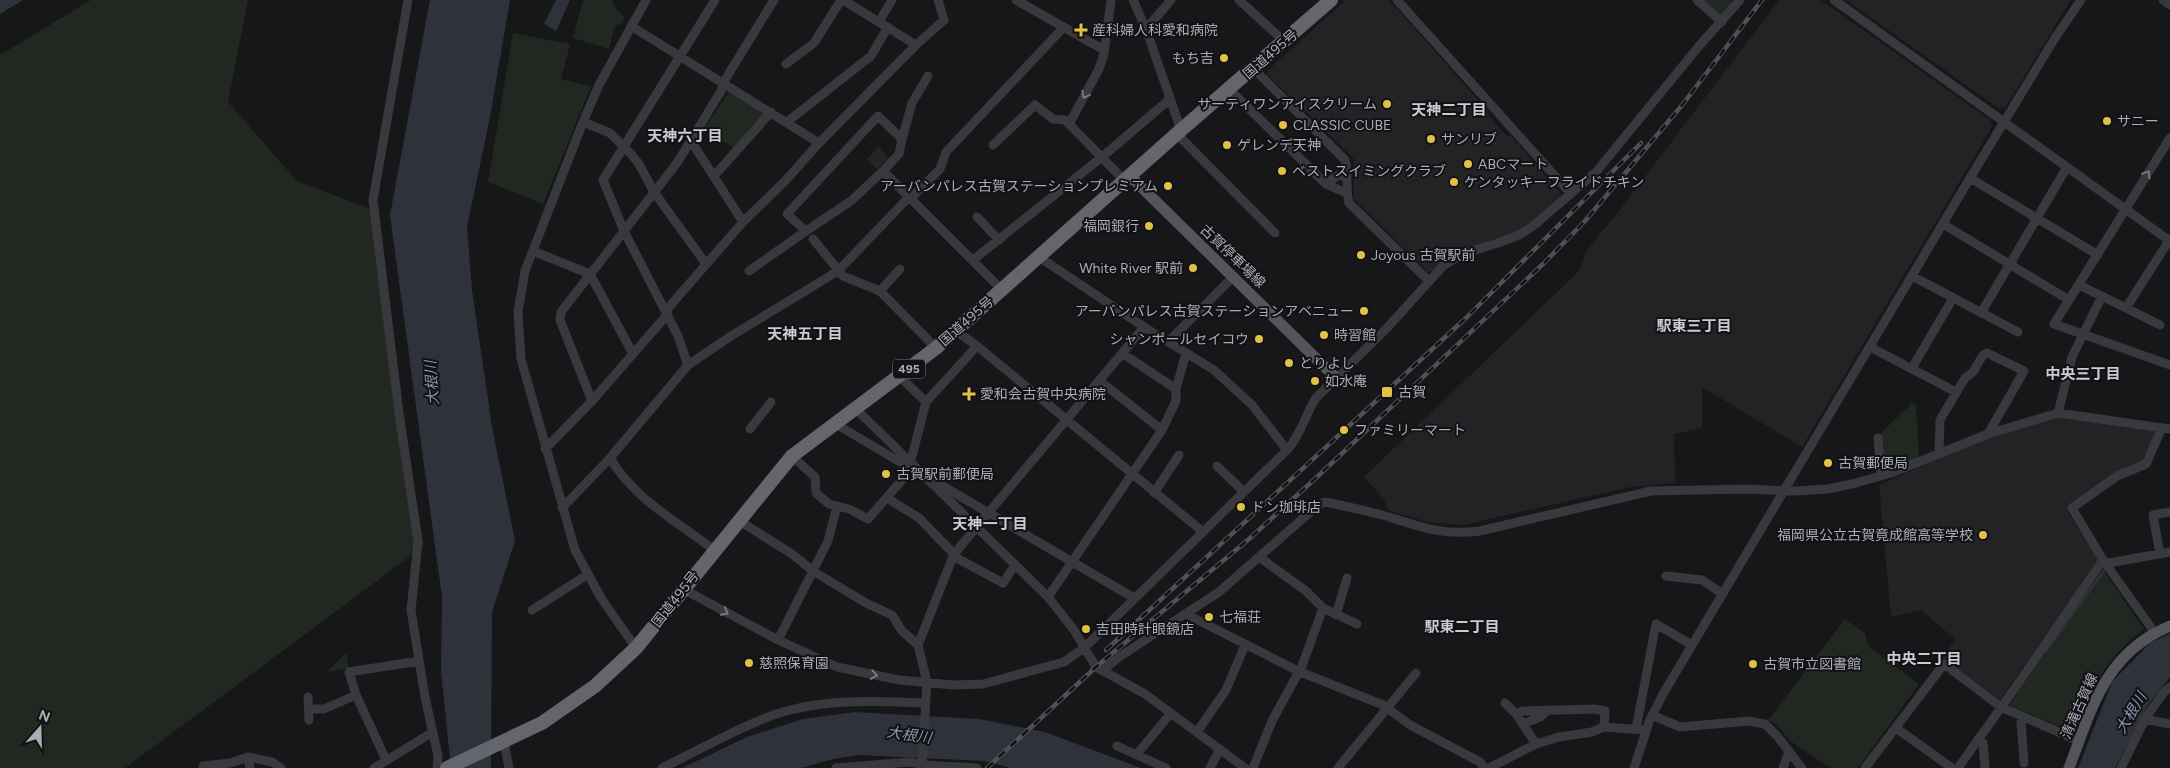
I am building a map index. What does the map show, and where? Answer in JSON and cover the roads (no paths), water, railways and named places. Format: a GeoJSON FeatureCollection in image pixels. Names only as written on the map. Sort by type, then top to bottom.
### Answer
{"type":"FeatureCollection","features":[{"type":"Feature","properties":{"kind":"highway","name":"国道495号"},"geometry":{"type":"LineString","coordinates":[[502,743],[542,724],[578,699],[636,648],[738,520],[792,456],[936,348],[1331,0]]}},
{"type":"Feature","properties":{"kind":"highway","name":"495"},"geometry":{"type":"LineString","coordinates":[[448,768],[502,743]]}},
{"type":"Feature","properties":{"kind":"main road","name":"古賀停車場線"},"geometry":{"type":"LineString","coordinates":[[1130,176],[1336,378]]}},
{"type":"Feature","properties":{"kind":"main road","name":"清滝古賀線"},"geometry":{"type":"LineString","coordinates":[[2069,768],[2095,699],[2112,670],[2128,651],[2155,632],[2170,626]]}},
{"type":"Feature","properties":{"kind":"street"},"geometry":{"type":"LineString","coordinates":[[408,0],[373,200],[399,413],[418,542],[411,610],[438,756],[437,768]]}},
{"type":"Feature","properties":{"kind":"street"},"geometry":{"type":"LineString","coordinates":[[636,648],[587,575],[575,550],[521,359],[518,338],[518,312],[520,291],[533,251],[583,122],[599,85],[646,0]]}},
{"type":"Feature","properties":{"kind":"street"},"geometry":{"type":"LineString","coordinates":[[688,365],[678,336],[666,316],[624,230],[603,180],[715,0]]}},
{"type":"Feature","properties":{"kind":"street"},"geometry":{"type":"LineString","coordinates":[[592,401],[560,320],[561,312],[691,141],[721,91],[723,83],[774,0]]}},
{"type":"Feature","properties":{"kind":"street"},"geometry":{"type":"LineString","coordinates":[[786,64],[814,43],[842,0],[916,46]]}},
{"type":"Feature","properties":{"kind":"street"},"geometry":{"type":"LineString","coordinates":[[879,22],[892,0]]}},
{"type":"Feature","properties":{"kind":"street"},"geometry":{"type":"LineString","coordinates":[[545,449],[592,401],[633,354],[666,316],[669,307],[743,222],[786,180],[819,143],[944,20],[938,0]]}},
{"type":"Feature","properties":{"kind":"street"},"geometry":{"type":"LineString","coordinates":[[1016,0],[1104,50]]}},
{"type":"Feature","properties":{"kind":"street"},"geometry":{"type":"LineString","coordinates":[[1068,124],[1099,69],[1104,50],[1111,0]]}},
{"type":"Feature","properties":{"kind":"street"},"geometry":{"type":"LineString","coordinates":[[1133,0],[1146,30],[1170,99],[1179,132],[1275,233]]}},
{"type":"Feature","properties":{"kind":"street"},"geometry":{"type":"LineString","coordinates":[[1146,30],[1171,0]]}},
{"type":"Feature","properties":{"kind":"street"},"geometry":{"type":"LineString","coordinates":[[1239,0],[1285,42]]}},
{"type":"Feature","properties":{"kind":"street"},"geometry":{"type":"LineString","coordinates":[[1397,0],[1571,194]]}},
{"type":"Feature","properties":{"kind":"street"},"geometry":{"type":"LineString","coordinates":[[1697,0],[1722,22]]}},
{"type":"Feature","properties":{"kind":"street"},"geometry":{"type":"LineString","coordinates":[[683,589],[778,640],[837,667],[875,675],[926,682],[970,685],[996,681],[1064,662],[1084,648],[1287,450],[1296,440],[1309,409],[1316,398],[1387,328],[1428,281],[1453,258],[1518,235],[1533,226],[1596,172],[1740,0]]}},
{"type":"Feature","properties":{"kind":"street"},"geometry":{"type":"LineString","coordinates":[[1834,0],[2170,240],[2126,308]]}},
{"type":"Feature","properties":{"kind":"street"},"geometry":{"type":"LineString","coordinates":[[1634,768],[1652,715],[1692,646],[2004,121],[2081,0]]}},
{"type":"Feature","properties":{"kind":"street"},"geometry":{"type":"LineString","coordinates":[[2163,0],[2170,5]]}},
{"type":"Feature","properties":{"kind":"street"},"geometry":{"type":"LineString","coordinates":[[631,26],[819,143]]}},
{"type":"Feature","properties":{"kind":"street"},"geometry":{"type":"LineString","coordinates":[[787,122],[871,56],[888,27]]}},
{"type":"Feature","properties":{"kind":"street"},"geometry":{"type":"LineString","coordinates":[[562,508],[610,458],[688,365],[838,270],[940,168],[946,152],[1064,27]]}},
{"type":"Feature","properties":{"kind":"street"},"geometry":{"type":"LineString","coordinates":[[1254,68],[1345,160],[1347,174],[1346,193],[1349,203],[1428,281]]}},
{"type":"Feature","properties":{"kind":"street"},"geometry":{"type":"LineString","coordinates":[[749,271],[851,201],[899,154],[912,103],[928,76]]}},
{"type":"Feature","properties":{"kind":"street"},"geometry":{"type":"LineString","coordinates":[[1229,89],[1326,184],[1346,193]]}},
{"type":"Feature","properties":{"kind":"street"},"geometry":{"type":"LineString","coordinates":[[973,260],[1050,196],[1102,157],[1170,99]]}},
{"type":"Feature","properties":{"kind":"street"},"geometry":{"type":"LineString","coordinates":[[993,145],[1035,105],[1053,120],[1065,120],[1121,177],[1130,176]]}},
{"type":"Feature","properties":{"kind":"street"},"geometry":{"type":"LineString","coordinates":[[714,176],[771,112]]}},
{"type":"Feature","properties":{"kind":"street"},"geometry":{"type":"LineString","coordinates":[[806,231],[787,214],[878,116],[902,139]]}},
{"type":"Feature","properties":{"kind":"street"},"geometry":{"type":"LineString","coordinates":[[583,122],[610,133],[639,164],[654,192],[706,264]]}},
{"type":"Feature","properties":{"kind":"street"},"geometry":{"type":"LineString","coordinates":[[2170,140],[2054,324],[2170,365]]}},
{"type":"Feature","properties":{"kind":"street"},"geometry":{"type":"LineString","coordinates":[[691,141],[743,222]]}},
{"type":"Feature","properties":{"kind":"street"},"geometry":{"type":"LineString","coordinates":[[1981,313],[2067,167]]}},
{"type":"Feature","properties":{"kind":"street"},"geometry":{"type":"LineString","coordinates":[[883,170],[1002,290]]}},
{"type":"Feature","properties":{"kind":"street"},"geometry":{"type":"LineString","coordinates":[[1326,184],[1337,176],[1347,174]]}},
{"type":"Feature","properties":{"kind":"street"},"geometry":{"type":"LineString","coordinates":[[1970,178],[2098,255]]}},
{"type":"Feature","properties":{"kind":"street"},"geometry":{"type":"LineString","coordinates":[[977,217],[999,240]]}},
{"type":"Feature","properties":{"kind":"street"},"geometry":{"type":"LineString","coordinates":[[1943,224],[2069,300]]}},
{"type":"Feature","properties":{"kind":"street"},"geometry":{"type":"LineString","coordinates":[[813,239],[843,276],[880,291],[936,348]]}},
{"type":"Feature","properties":{"kind":"street"},"geometry":{"type":"LineString","coordinates":[[533,251],[590,274],[633,354]]}},
{"type":"Feature","properties":{"kind":"street"},"geometry":{"type":"LineString","coordinates":[[1039,257],[1222,376],[1252,405],[1287,450]]}},
{"type":"Feature","properties":{"kind":"street"},"geometry":{"type":"LineString","coordinates":[[880,291],[900,269]]}},
{"type":"Feature","properties":{"kind":"street"},"geometry":{"type":"LineString","coordinates":[[1912,276],[2018,332]]}},
{"type":"Feature","properties":{"kind":"street"},"geometry":{"type":"LineString","coordinates":[[1168,342],[1233,277]]}},
{"type":"Feature","properties":{"kind":"street"},"geometry":{"type":"LineString","coordinates":[[2079,285],[2160,325]]}},
{"type":"Feature","properties":{"kind":"street"},"geometry":{"type":"LineString","coordinates":[[2058,412],[2072,357],[2102,296]]}},
{"type":"Feature","properties":{"kind":"street"},"geometry":{"type":"LineString","coordinates":[[1912,368],[1953,298]]}},
{"type":"Feature","properties":{"kind":"street"},"geometry":{"type":"LineString","coordinates":[[922,762],[926,682],[918,645],[954,555],[987,512],[1144,327]]}},
{"type":"Feature","properties":{"kind":"street"},"geometry":{"type":"LineString","coordinates":[[956,331],[977,346],[1202,531]]}},
{"type":"Feature","properties":{"kind":"street"},"geometry":{"type":"LineString","coordinates":[[792,456],[815,477],[816,493],[829,504],[849,509],[868,519],[902,480],[910,464],[926,402],[977,346]]}},
{"type":"Feature","properties":{"kind":"street"},"geometry":{"type":"LineString","coordinates":[[1870,347],[1956,392]]}},
{"type":"Feature","properties":{"kind":"street"},"geometry":{"type":"LineString","coordinates":[[1122,353],[1176,389]]}},
{"type":"Feature","properties":{"kind":"street"},"geometry":{"type":"LineString","coordinates":[[1048,597],[1162,430],[1176,401],[1176,389],[1186,353]]}},
{"type":"Feature","properties":{"kind":"street"},"geometry":{"type":"LineString","coordinates":[[1939,454],[1940,420],[1965,378],[1973,372],[1987,353],[2024,371],[1988,434]]}},
{"type":"Feature","properties":{"kind":"street"},"geometry":{"type":"LineString","coordinates":[[900,376],[926,402]]}},
{"type":"Feature","properties":{"kind":"street"},"geometry":{"type":"LineString","coordinates":[[1100,381],[1162,430]]}},
{"type":"Feature","properties":{"kind":"street"},"geometry":{"type":"LineString","coordinates":[[750,429],[771,402]]}},
{"type":"Feature","properties":{"kind":"street"},"geometry":{"type":"LineString","coordinates":[[855,408],[910,464],[1048,597],[1074,630],[1092,663],[1102,671],[1145,694],[1245,768]]}},
{"type":"Feature","properties":{"kind":"street"},"geometry":{"type":"LineString","coordinates":[[1102,671],[1119,657],[1219,592],[1317,506],[1325,502],[1399,520],[1419,528],[1458,534],[1480,531],[1651,491],[1828,489],[1882,476],[1988,434],[2058,412],[2167,427],[2146,464],[2117,476],[2072,508],[2103,560],[2155,632]]}},
{"type":"Feature","properties":{"kind":"street"},"geometry":{"type":"LineString","coordinates":[[834,423],[900,462],[910,464]]}},
{"type":"Feature","properties":{"kind":"street"},"geometry":{"type":"LineString","coordinates":[[1878,438],[1882,476]]}},
{"type":"Feature","properties":{"kind":"street"},"geometry":{"type":"LineString","coordinates":[[1154,493],[1179,455]]}},
{"type":"Feature","properties":{"kind":"street"},"geometry":{"type":"LineString","coordinates":[[610,458],[629,485],[654,508],[714,550]]}},
{"type":"Feature","properties":{"kind":"street"},"geometry":{"type":"LineString","coordinates":[[1218,466],[1244,492]]}},
{"type":"Feature","properties":{"kind":"street"},"geometry":{"type":"LineString","coordinates":[[932,484],[941,485],[1134,598]]}},
{"type":"Feature","properties":{"kind":"street"},"geometry":{"type":"LineString","coordinates":[[887,498],[919,518],[954,555],[1003,583],[1015,564]]}},
{"type":"Feature","properties":{"kind":"street"},"geometry":{"type":"LineString","coordinates":[[778,640],[828,541],[837,506]]}},
{"type":"Feature","properties":{"kind":"street"},"geometry":{"type":"LineString","coordinates":[[2160,554],[2153,516],[2170,512]]}},
{"type":"Feature","properties":{"kind":"street"},"geometry":{"type":"LineString","coordinates":[[738,520],[792,554],[813,571],[866,603],[892,615],[902,631],[918,645]]}},
{"type":"Feature","properties":{"kind":"street"},"geometry":{"type":"LineString","coordinates":[[2103,560],[2109,563],[2170,552]]}},
{"type":"Feature","properties":{"kind":"street"},"geometry":{"type":"LineString","coordinates":[[1259,557],[1306,591],[1323,608],[1357,624]]}},
{"type":"Feature","properties":{"kind":"street"},"geometry":{"type":"LineString","coordinates":[[1958,768],[1978,739],[2004,708],[2022,678],[2103,560]]}},
{"type":"Feature","properties":{"kind":"street"},"geometry":{"type":"LineString","coordinates":[[532,610],[587,575]]}},
{"type":"Feature","properties":{"kind":"street"},"geometry":{"type":"LineString","coordinates":[[1666,576],[1702,580],[1723,594]]}},
{"type":"Feature","properties":{"kind":"street"},"geometry":{"type":"LineString","coordinates":[[1336,615],[1347,578]]}},
{"type":"Feature","properties":{"kind":"street"},"geometry":{"type":"LineString","coordinates":[[1253,768],[1272,721],[1298,671],[1319,624],[1323,608]]}},
{"type":"Feature","properties":{"kind":"street"},"geometry":{"type":"LineString","coordinates":[[1186,614],[1298,671],[1367,697],[1388,709],[1410,726],[1480,766]]}},
{"type":"Feature","properties":{"kind":"street"},"geometry":{"type":"LineString","coordinates":[[1636,729],[1656,624],[1692,646]]}},
{"type":"Feature","properties":{"kind":"street"},"geometry":{"type":"LineString","coordinates":[[1198,732],[1226,690],[1245,645]]}},
{"type":"Feature","properties":{"kind":"street"},"geometry":{"type":"LineString","coordinates":[[386,760],[356,695],[349,672],[419,661]]}},
{"type":"Feature","properties":{"kind":"street"},"geometry":{"type":"LineString","coordinates":[[1865,768],[1944,664],[2004,708],[2079,741]]}},
{"type":"Feature","properties":{"kind":"street"},"geometry":{"type":"LineString","coordinates":[[1338,768],[1416,673]]}},
{"type":"Feature","properties":{"kind":"street"},"geometry":{"type":"LineString","coordinates":[[2121,768],[2145,719],[2169,689]]}},
{"type":"Feature","properties":{"kind":"street"},"geometry":{"type":"LineString","coordinates":[[310,709],[324,708],[356,695]]}},
{"type":"Feature","properties":{"kind":"street"},"geometry":{"type":"LineString","coordinates":[[308,698],[309,720]]}},
{"type":"Feature","properties":{"kind":"street"},"geometry":{"type":"LineString","coordinates":[[662,768],[740,728],[778,714],[830,702],[925,703]]}},
{"type":"Feature","properties":{"kind":"street"},"geometry":{"type":"LineString","coordinates":[[1505,703],[1516,714],[1536,744]]}},
{"type":"Feature","properties":{"kind":"street"},"geometry":{"type":"LineString","coordinates":[[1516,714],[1523,711],[1548,710],[1605,711],[1604,727]]}},
{"type":"Feature","properties":{"kind":"street"},"geometry":{"type":"LineString","coordinates":[[1522,724],[1540,717],[1548,710]]}},
{"type":"Feature","properties":{"kind":"street"},"geometry":{"type":"LineString","coordinates":[[1137,754],[1171,713]]}},
{"type":"Feature","properties":{"kind":"street"},"geometry":{"type":"LineString","coordinates":[[1652,715],[1680,727],[1757,722],[1771,729],[1802,768]]}},
{"type":"Feature","properties":{"kind":"street"},"geometry":{"type":"LineString","coordinates":[[2023,717],[2021,722],[2024,763]]}},
{"type":"Feature","properties":{"kind":"street"},"geometry":{"type":"LineString","coordinates":[[2145,719],[2170,724]]}},
{"type":"Feature","properties":{"kind":"street"},"geometry":{"type":"LineString","coordinates":[[1489,768],[1536,744],[1559,736],[1592,732],[1604,727],[1646,730]]}},
{"type":"Feature","properties":{"kind":"street"},"geometry":{"type":"LineString","coordinates":[[1896,728],[1952,768]]}},
{"type":"Feature","properties":{"kind":"street"},"geometry":{"type":"LineString","coordinates":[[374,768],[433,732]]}},
{"type":"Feature","properties":{"kind":"street"},"geometry":{"type":"LineString","coordinates":[[1978,739],[1983,743],[1985,768]]}},
{"type":"Feature","properties":{"kind":"street"},"geometry":{"type":"LineString","coordinates":[[502,743],[509,768]]}},
{"type":"Feature","properties":{"kind":"street"},"geometry":{"type":"LineString","coordinates":[[1117,746],[1166,768]]}},
{"type":"Feature","properties":{"kind":"street"},"geometry":{"type":"LineString","coordinates":[[1210,768],[1220,749]]}},
{"type":"Feature","properties":{"kind":"street"},"geometry":{"type":"LineString","coordinates":[[1784,768],[1789,751]]}},
{"type":"Feature","properties":{"kind":"street"},"geometry":{"type":"LineString","coordinates":[[203,766],[230,763],[248,757],[272,762],[281,768]]}},
{"type":"Feature","properties":{"kind":"street"},"geometry":{"type":"LineString","coordinates":[[248,757],[250,768]]}},
{"type":"Feature","properties":{"kind":"street"},"geometry":{"type":"LineString","coordinates":[[836,768],[911,762],[977,768]]}},
{"type":"Feature","properties":{"kind":"water"},"geometry":{"type":"Polygon","coordinates":[[[0,0],[23,0],[0,14],[0,0]]]}},
{"type":"Feature","properties":{"kind":"water","name":"大根川"},"geometry":{"type":"Polygon","coordinates":[[[430,0],[510,0],[490,117],[467,227],[472,290],[492,427],[515,541],[492,612],[491,768],[451,768],[441,671],[442,597],[390,215],[430,0]]]}},
{"type":"Feature","properties":{"kind":"water"},"geometry":{"type":"Polygon","coordinates":[[[556,0],[570,0],[556,31],[544,24],[556,0]]]}},
{"type":"Feature","properties":{"kind":"water","name":"大根川"},"geometry":{"type":"Polygon","coordinates":[[[2170,634],[2170,677],[2148,705],[2115,768],[2078,768],[2112,682],[2151,642],[2170,634]]]}},
{"type":"Feature","properties":{"kind":"water","name":"大根川"},"geometry":{"type":"Polygon","coordinates":[[[855,712],[979,719],[1045,732],[1141,768],[1011,768],[984,761],[860,755],[833,759],[801,768],[682,768],[747,737],[803,719],[855,712]]]}},
{"type":"Feature","properties":{"kind":"waterway"},"geometry":{"type":"LineString","coordinates":[[2046,651],[2105,569]]}},
{"type":"Feature","properties":{"kind":"railway"},"geometry":{"type":"LineString","coordinates":[[987,768],[1096,667],[1249,539],[1543,264],[1585,221],[1683,104],[1762,0]]}},
{"type":"Feature","properties":{"kind":"railway"},"geometry":{"type":"LineString","coordinates":[[1106,650],[1467,317],[1641,143]]}},
{"type":"Feature","properties":{"kind":"place","name":"産科婦人科愛和病院"},"geometry":{"type":"Point","coordinates":[1081,30]}},
{"type":"Feature","properties":{"kind":"place","name":"もち吉"},"geometry":{"type":"Point","coordinates":[1224,58]}},
{"type":"Feature","properties":{"kind":"place","name":"サーティワンアイスクリーム"},"geometry":{"type":"Point","coordinates":[1387,104]}},
{"type":"Feature","properties":{"kind":"place","name":"サニー"},"geometry":{"type":"Point","coordinates":[2107,121]}},
{"type":"Feature","properties":{"kind":"place","name":"CLASSIC CUBE"},"geometry":{"type":"Point","coordinates":[1283,125]}},
{"type":"Feature","properties":{"kind":"place","name":"サンリブ"},"geometry":{"type":"Point","coordinates":[1431,139]}},
{"type":"Feature","properties":{"kind":"place","name":"ゲレンデ天神"},"geometry":{"type":"Point","coordinates":[1227,145]}},
{"type":"Feature","properties":{"kind":"place","name":"ABCマート"},"geometry":{"type":"Point","coordinates":[1468,164]}},
{"type":"Feature","properties":{"kind":"place","name":"ベストスイミングクラブ"},"geometry":{"type":"Point","coordinates":[1282,171]}},
{"type":"Feature","properties":{"kind":"place","name":"ケンタッキーフライドチキン"},"geometry":{"type":"Point","coordinates":[1454,182]}},
{"type":"Feature","properties":{"kind":"place","name":"アーバンパレス古賀ステーションプレミアム"},"geometry":{"type":"Point","coordinates":[1168,186]}},
{"type":"Feature","properties":{"kind":"place","name":"福岡銀行"},"geometry":{"type":"Point","coordinates":[1149,226]}},
{"type":"Feature","properties":{"kind":"place","name":"Joyous 古賀駅前"},"geometry":{"type":"Point","coordinates":[1361,255]}},
{"type":"Feature","properties":{"kind":"place","name":"White River 駅前"},"geometry":{"type":"Point","coordinates":[1193,268]}},
{"type":"Feature","properties":{"kind":"place","name":"アーバンパレス古賀ステーションアベニュー"},"geometry":{"type":"Point","coordinates":[1364,311]}},
{"type":"Feature","properties":{"kind":"place","name":"時習館"},"geometry":{"type":"Point","coordinates":[1324,335]}},
{"type":"Feature","properties":{"kind":"place","name":"シャンポールセイコウ"},"geometry":{"type":"Point","coordinates":[1259,339]}},
{"type":"Feature","properties":{"kind":"place","name":"とりよし"},"geometry":{"type":"Point","coordinates":[1289,363]}},
{"type":"Feature","properties":{"kind":"place","name":"如水庵"},"geometry":{"type":"Point","coordinates":[1315,381]}},
{"type":"Feature","properties":{"kind":"place","name":"古賀"},"geometry":{"type":"Point","coordinates":[1387,392]}},
{"type":"Feature","properties":{"kind":"place","name":"愛和会古賀中央病院"},"geometry":{"type":"Point","coordinates":[969,394]}},
{"type":"Feature","properties":{"kind":"place","name":"ファミリーマート"},"geometry":{"type":"Point","coordinates":[1344,430]}},
{"type":"Feature","properties":{"kind":"place","name":"古賀郵便局"},"geometry":{"type":"Point","coordinates":[1828,463]}},
{"type":"Feature","properties":{"kind":"place","name":"古賀駅前郵便局"},"geometry":{"type":"Point","coordinates":[886,474]}},
{"type":"Feature","properties":{"kind":"place","name":"ドン珈琲店"},"geometry":{"type":"Point","coordinates":[1241,507]}},
{"type":"Feature","properties":{"kind":"place","name":"福岡県公立古賀竟成館高等学校"},"geometry":{"type":"Point","coordinates":[1983,535]}},
{"type":"Feature","properties":{"kind":"place","name":"七福荘"},"geometry":{"type":"Point","coordinates":[1209,617]}},
{"type":"Feature","properties":{"kind":"place","name":"吉田時計眼鏡店"},"geometry":{"type":"Point","coordinates":[1086,629]}},
{"type":"Feature","properties":{"kind":"place","name":"慈照保育園"},"geometry":{"type":"Point","coordinates":[749,663]}},
{"type":"Feature","properties":{"kind":"place","name":"古賀市立図書館"},"geometry":{"type":"Point","coordinates":[1753,664]}},
{"type":"Feature","properties":{"kind":"district","name":"天神二丁目"},"geometry":{"type":"Point","coordinates":[1449,110]}},
{"type":"Feature","properties":{"kind":"district","name":"天神六丁目"},"geometry":{"type":"Point","coordinates":[685,136]}},
{"type":"Feature","properties":{"kind":"district","name":"駅東三丁目"},"geometry":{"type":"Point","coordinates":[1694,326]}},
{"type":"Feature","properties":{"kind":"district","name":"天神五丁目"},"geometry":{"type":"Point","coordinates":[805,334]}},
{"type":"Feature","properties":{"kind":"district","name":"中央三丁目"},"geometry":{"type":"Point","coordinates":[2083,374]}},
{"type":"Feature","properties":{"kind":"district","name":"天神一丁目"},"geometry":{"type":"Point","coordinates":[990,524]}},
{"type":"Feature","properties":{"kind":"district","name":"駅東二丁目"},"geometry":{"type":"Point","coordinates":[1462,627]}},
{"type":"Feature","properties":{"kind":"district","name":"中央二丁目"},"geometry":{"type":"Point","coordinates":[1924,659]}}]}
